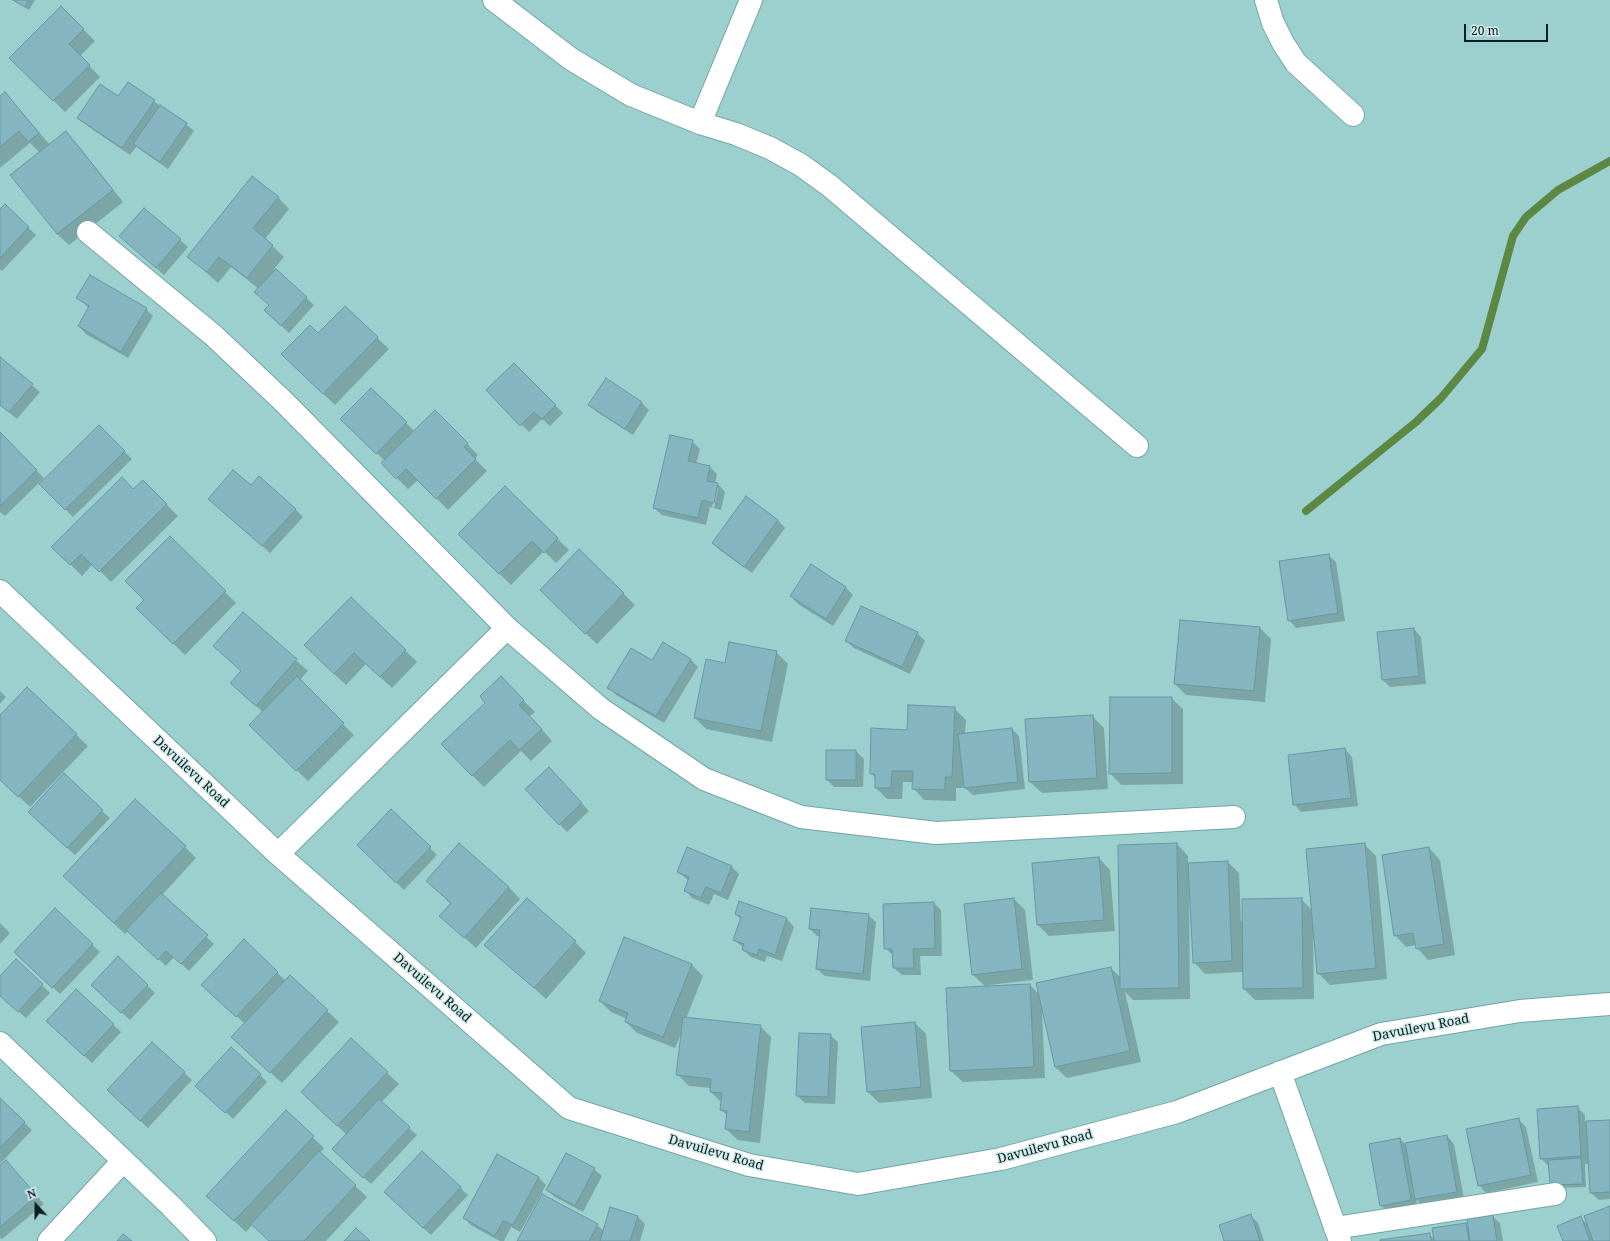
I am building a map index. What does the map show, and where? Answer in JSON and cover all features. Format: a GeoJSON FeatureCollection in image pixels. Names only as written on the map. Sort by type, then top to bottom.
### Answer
{"type":"FeatureCollection","features":[{"type":"Feature","properties":{"kind":"street"},"geometry":{"type":"LineString","coordinates":[[494,0],[544,40],[598,76],[631,95],[700,123],[736,134],[770,148],[801,165],[830,186],[1137,446]]}},
{"type":"Feature","properties":{"kind":"street"},"geometry":{"type":"LineString","coordinates":[[700,123],[752,0]]}},
{"type":"Feature","properties":{"kind":"street"},"geometry":{"type":"LineString","coordinates":[[1266,0],[1273,23],[1283,43],[1296,63],[1353,115]]}},
{"type":"Feature","properties":{"kind":"street"},"geometry":{"type":"LineString","coordinates":[[88,232],[213,335],[283,401],[507,628],[601,709],[704,780],[801,817],[936,833],[1234,816]]}},
{"type":"Feature","properties":{"kind":"street","name":"Davuilevu Road"},"geometry":{"type":"LineString","coordinates":[[0,591],[278,854],[569,1108],[749,1165],[858,1184],[1001,1159],[1177,1112],[1381,1034],[1520,1010],[1610,1004]]}},
{"type":"Feature","properties":{"kind":"street"},"geometry":{"type":"LineString","coordinates":[[278,854],[507,628]]}},
{"type":"Feature","properties":{"kind":"street"},"geometry":{"type":"LineString","coordinates":[[0,1043],[205,1241]]}},
{"type":"Feature","properties":{"kind":"street"},"geometry":{"type":"LineString","coordinates":[[1280,1072],[1337,1235],[1555,1194]]}},
{"type":"Feature","properties":{"kind":"street"},"geometry":{"type":"LineString","coordinates":[[49,1241],[123,1161]]}},
{"type":"Feature","properties":{"kind":"building"},"geometry":{"type":"Polygon","coordinates":[[[13,0],[29,0],[25,7],[13,0]]]}},
{"type":"Feature","properties":{"kind":"building"},"geometry":{"type":"Polygon","coordinates":[[[61,6],[84,29],[69,44],[90,65],[53,101],[9,58],[61,6]]]}},
{"type":"Feature","properties":{"kind":"building"},"geometry":{"type":"Polygon","coordinates":[[[128,82],[155,100],[122,148],[77,118],[100,84],[118,96],[128,82]]]}},
{"type":"Feature","properties":{"kind":"building"},"geometry":{"type":"Polygon","coordinates":[[[5,92],[39,133],[28,142],[19,131],[0,147],[0,96],[5,92]]]}},
{"type":"Feature","properties":{"kind":"building"},"geometry":{"type":"Polygon","coordinates":[[[160,105],[187,123],[160,162],[133,144],[160,105]]]}},
{"type":"Feature","properties":{"kind":"building"},"geometry":{"type":"Polygon","coordinates":[[[66,131],[113,190],[57,234],[10,175],[66,131]]]}},
{"type":"Feature","properties":{"kind":"building"},"geometry":{"type":"Polygon","coordinates":[[[252,176],[279,197],[253,228],[273,245],[247,278],[219,257],[207,272],[187,257],[252,176]]]}},
{"type":"Feature","properties":{"kind":"building"},"geometry":{"type":"Polygon","coordinates":[[[5,204],[29,227],[0,258],[0,209],[5,204]]]}},
{"type":"Feature","properties":{"kind":"building"},"geometry":{"type":"Polygon","coordinates":[[[144,208],[181,239],[156,268],[119,236],[144,208]]]}},
{"type":"Feature","properties":{"kind":"building"},"geometry":{"type":"Polygon","coordinates":[[[276,269],[307,297],[281,326],[264,310],[269,305],[254,292],[276,269]]]}},
{"type":"Feature","properties":{"kind":"building"},"geometry":{"type":"Polygon","coordinates":[[[90,275],[147,308],[121,352],[78,326],[89,306],[76,298],[90,275]]]}},
{"type":"Feature","properties":{"kind":"building"},"geometry":{"type":"Polygon","coordinates":[[[345,306],[378,337],[323,394],[281,354],[310,325],[318,333],[345,306]]]}},
{"type":"Feature","properties":{"kind":"building"},"geometry":{"type":"Polygon","coordinates":[[[0,357],[33,384],[9,412],[0,405],[0,357]]]}},
{"type":"Feature","properties":{"kind":"building"},"geometry":{"type":"Polygon","coordinates":[[[514,363],[556,405],[542,419],[534,412],[520,426],[486,390],[514,363]]]}},
{"type":"Feature","properties":{"kind":"building"},"geometry":{"type":"Polygon","coordinates":[[[606,378],[642,402],[625,429],[588,405],[606,378]]]}},
{"type":"Feature","properties":{"kind":"building"},"geometry":{"type":"Polygon","coordinates":[[[371,388],[407,422],[376,454],[340,419],[371,388]]]}},
{"type":"Feature","properties":{"kind":"building"},"geometry":{"type":"Polygon","coordinates":[[[435,410],[468,443],[464,447],[476,459],[436,499],[406,469],[396,479],[381,463],[435,410]]]}},
{"type":"Feature","properties":{"kind":"building"},"geometry":{"type":"Polygon","coordinates":[[[99,425],[125,451],[65,510],[39,484],[99,425]]]}},
{"type":"Feature","properties":{"kind":"building"},"geometry":{"type":"Polygon","coordinates":[[[0,432],[37,470],[0,506],[0,432]]]}},
{"type":"Feature","properties":{"kind":"building"},"geometry":{"type":"Polygon","coordinates":[[[670,435],[693,440],[688,461],[710,466],[707,481],[718,483],[714,503],[702,500],[698,518],[653,508],[670,435]]]}},
{"type":"Feature","properties":{"kind":"building"},"geometry":{"type":"Polygon","coordinates":[[[233,470],[251,485],[259,476],[296,509],[262,546],[208,499],[233,470]]]}},
{"type":"Feature","properties":{"kind":"building"},"geometry":{"type":"Polygon","coordinates":[[[122,477],[133,489],[143,480],[167,504],[99,572],[81,554],[70,565],[51,547],[122,477]]]}},
{"type":"Feature","properties":{"kind":"building"},"geometry":{"type":"Polygon","coordinates":[[[505,486],[558,538],[544,553],[532,541],[499,574],[458,534],[505,486]]]}},
{"type":"Feature","properties":{"kind":"building"},"geometry":{"type":"Polygon","coordinates":[[[746,496],[778,520],[744,567],[712,543],[746,496]]]}},
{"type":"Feature","properties":{"kind":"building"},"geometry":{"type":"Polygon","coordinates":[[[170,536],[226,591],[173,644],[136,608],[144,600],[125,581],[170,536]]]}},
{"type":"Feature","properties":{"kind":"building"},"geometry":{"type":"Polygon","coordinates":[[[579,549],[624,593],[585,634],[540,590],[579,549]]]}},
{"type":"Feature","properties":{"kind":"building"},"geometry":{"type":"Polygon","coordinates":[[[1329,554],[1338,613],[1288,621],[1279,561],[1329,554]]]}},
{"type":"Feature","properties":{"kind":"building"},"geometry":{"type":"Polygon","coordinates":[[[811,564],[846,587],[826,619],[790,596],[811,564]]]}},
{"type":"Feature","properties":{"kind":"building"},"geometry":{"type":"Polygon","coordinates":[[[351,597],[406,650],[380,677],[354,653],[334,674],[304,645],[351,597]]]}},
{"type":"Feature","properties":{"kind":"building"},"geometry":{"type":"Polygon","coordinates":[[[861,606],[918,632],[902,667],[845,641],[861,606]]]}},
{"type":"Feature","properties":{"kind":"building"},"geometry":{"type":"Polygon","coordinates":[[[243,612],[297,659],[256,706],[230,683],[241,671],[213,646],[243,612]]]}},
{"type":"Feature","properties":{"kind":"building"},"geometry":{"type":"Polygon","coordinates":[[[1180,620],[1260,627],[1254,691],[1174,684],[1180,620]]]}},
{"type":"Feature","properties":{"kind":"building"},"geometry":{"type":"Polygon","coordinates":[[[1414,628],[1419,676],[1382,680],[1377,632],[1414,628]]]}},
{"type":"Feature","properties":{"kind":"building"},"geometry":{"type":"Polygon","coordinates":[[[663,642],[691,659],[656,716],[607,688],[631,648],[652,660],[663,642]]]}},
{"type":"Feature","properties":{"kind":"building"},"geometry":{"type":"Polygon","coordinates":[[[729,642],[777,651],[761,731],[694,718],[706,659],[725,663],[729,642]]]}},
{"type":"Feature","properties":{"kind":"building"},"geometry":{"type":"Polygon","coordinates":[[[297,676],[344,723],[296,771],[249,725],[297,676]]]}},
{"type":"Feature","properties":{"kind":"building"},"geometry":{"type":"Polygon","coordinates":[[[501,676],[524,700],[519,705],[542,729],[519,750],[510,740],[472,776],[441,744],[485,703],[480,696],[501,676]]]}},
{"type":"Feature","properties":{"kind":"building"},"geometry":{"type":"Polygon","coordinates":[[[27,687],[77,734],[18,797],[0,780],[0,715],[27,687]]]}},
{"type":"Feature","properties":{"kind":"building"},"geometry":{"type":"Polygon","coordinates":[[[1110,697],[1172,697],[1172,773],[1109,774],[1110,697]]]}},
{"type":"Feature","properties":{"kind":"building"},"geometry":{"type":"Polygon","coordinates":[[[908,705],[955,707],[952,777],[945,777],[945,790],[912,789],[913,771],[892,771],[891,788],[875,788],[875,774],[870,774],[871,728],[907,730],[908,705]]]}},
{"type":"Feature","properties":{"kind":"building"},"geometry":{"type":"Polygon","coordinates":[[[1093,715],[1097,778],[1029,782],[1025,719],[1093,715]]]}},
{"type":"Feature","properties":{"kind":"building"},"geometry":{"type":"Polygon","coordinates":[[[1012,728],[1018,782],[964,788],[958,734],[1012,728]]]}},
{"type":"Feature","properties":{"kind":"building"},"geometry":{"type":"Polygon","coordinates":[[[1345,748],[1351,798],[1293,805],[1288,755],[1345,748]]]}},
{"type":"Feature","properties":{"kind":"building"},"geometry":{"type":"Polygon","coordinates":[[[826,750],[856,750],[856,780],[826,780],[826,750]]]}},
{"type":"Feature","properties":{"kind":"building"},"geometry":{"type":"Polygon","coordinates":[[[549,767],[582,803],[559,825],[525,789],[549,767]]]}},
{"type":"Feature","properties":{"kind":"building"},"geometry":{"type":"Polygon","coordinates":[[[64,773],[103,810],[67,848],[28,812],[64,773]]]}},
{"type":"Feature","properties":{"kind":"building"},"geometry":{"type":"Polygon","coordinates":[[[135,799],[186,846],[114,923],[63,876],[135,799]]]}},
{"type":"Feature","properties":{"kind":"building"},"geometry":{"type":"Polygon","coordinates":[[[391,809],[431,847],[396,883],[357,845],[391,809]]]}},
{"type":"Feature","properties":{"kind":"building"},"geometry":{"type":"Polygon","coordinates":[[[459,843],[509,887],[464,938],[439,916],[451,903],[426,881],[459,843]]]}},
{"type":"Feature","properties":{"kind":"building"},"geometry":{"type":"Polygon","coordinates":[[[1177,843],[1179,988],[1120,989],[1118,845],[1177,843]]]}},
{"type":"Feature","properties":{"kind":"building"},"geometry":{"type":"Polygon","coordinates":[[[1365,843],[1376,968],[1317,974],[1306,849],[1365,843]]]}},
{"type":"Feature","properties":{"kind":"building"},"geometry":{"type":"Polygon","coordinates":[[[687,847],[732,866],[721,893],[706,887],[701,898],[684,891],[689,877],[677,872],[687,847]]]}},
{"type":"Feature","properties":{"kind":"building"},"geometry":{"type":"Polygon","coordinates":[[[1429,847],[1444,944],[1416,949],[1413,933],[1394,936],[1382,855],[1429,847]]]}},
{"type":"Feature","properties":{"kind":"building"},"geometry":{"type":"Polygon","coordinates":[[[1099,857],[1104,920],[1037,925],[1032,863],[1099,857]]]}},
{"type":"Feature","properties":{"kind":"building"},"geometry":{"type":"Polygon","coordinates":[[[1228,861],[1232,961],[1193,963],[1188,863],[1228,861]]]}},
{"type":"Feature","properties":{"kind":"building"},"geometry":{"type":"Polygon","coordinates":[[[161,893],[208,935],[181,964],[166,951],[158,960],[126,930],[161,893]]]}},
{"type":"Feature","properties":{"kind":"building"},"geometry":{"type":"Polygon","coordinates":[[[527,898],[576,941],[534,988],[484,945],[527,898]]]}},
{"type":"Feature","properties":{"kind":"building"},"geometry":{"type":"Polygon","coordinates":[[[1014,898],[1022,969],[972,975],[964,904],[1014,898]]]}},
{"type":"Feature","properties":{"kind":"building"},"geometry":{"type":"Polygon","coordinates":[[[1302,898],[1303,988],[1243,989],[1242,899],[1302,898]]]}},
{"type":"Feature","properties":{"kind":"building"},"geometry":{"type":"Polygon","coordinates":[[[739,901],[787,918],[775,955],[759,949],[757,955],[742,950],[744,944],[733,940],[741,917],[735,914],[739,901]]]}},
{"type":"Feature","properties":{"kind":"building"},"geometry":{"type":"Polygon","coordinates":[[[934,902],[935,948],[913,949],[914,968],[893,968],[892,949],[884,949],[883,904],[934,902]]]}},
{"type":"Feature","properties":{"kind":"building"},"geometry":{"type":"Polygon","coordinates":[[[55,908],[93,944],[52,988],[14,952],[55,908]]]}},
{"type":"Feature","properties":{"kind":"building"},"geometry":{"type":"Polygon","coordinates":[[[811,908],[869,914],[863,974],[816,969],[820,930],[809,929],[811,908]]]}},
{"type":"Feature","properties":{"kind":"building"},"geometry":{"type":"Polygon","coordinates":[[[624,937],[692,964],[663,1037],[625,1022],[628,1013],[599,1001],[624,937]]]}},
{"type":"Feature","properties":{"kind":"building"},"geometry":{"type":"Polygon","coordinates":[[[244,939],[278,972],[236,1017],[201,985],[244,939]]]}},
{"type":"Feature","properties":{"kind":"building"},"geometry":{"type":"Polygon","coordinates":[[[118,956],[148,985],[121,1013],[91,985],[118,956]]]}},
{"type":"Feature","properties":{"kind":"building"},"geometry":{"type":"Polygon","coordinates":[[[16,959],[43,984],[18,1012],[0,996],[0,976],[16,959]]]}},
{"type":"Feature","properties":{"kind":"building"},"geometry":{"type":"Polygon","coordinates":[[[1111,967],[1130,1051],[1055,1067],[1036,983],[1111,967]]]}},
{"type":"Feature","properties":{"kind":"building"},"geometry":{"type":"Polygon","coordinates":[[[290,975],[328,1010],[270,1073],[231,1037],[290,975]]]}},
{"type":"Feature","properties":{"kind":"building"},"geometry":{"type":"Polygon","coordinates":[[[1030,984],[1034,1067],[950,1071],[946,988],[1030,984]]]}},
{"type":"Feature","properties":{"kind":"building"},"geometry":{"type":"Polygon","coordinates":[[[76,989],[114,1024],[84,1056],[46,1021],[76,989]]]}},
{"type":"Feature","properties":{"kind":"building"},"geometry":{"type":"Polygon","coordinates":[[[683,1017],[761,1025],[749,1132],[725,1129],[727,1111],[720,1110],[722,1093],[710,1092],[711,1079],[676,1075],[683,1017]]]}},
{"type":"Feature","properties":{"kind":"building"},"geometry":{"type":"Polygon","coordinates":[[[915,1022],[921,1087],[867,1092],[861,1027],[915,1022]]]}},
{"type":"Feature","properties":{"kind":"building"},"geometry":{"type":"Polygon","coordinates":[[[799,1033],[831,1034],[828,1097],[796,1096],[799,1033]]]}},
{"type":"Feature","properties":{"kind":"building"},"geometry":{"type":"Polygon","coordinates":[[[351,1038],[388,1072],[337,1126],[301,1092],[351,1038]]]}},
{"type":"Feature","properties":{"kind":"building"},"geometry":{"type":"Polygon","coordinates":[[[152,1042],[185,1072],[140,1121],[107,1090],[152,1042]]]}},
{"type":"Feature","properties":{"kind":"building"},"geometry":{"type":"Polygon","coordinates":[[[231,1047],[261,1074],[225,1113],[195,1086],[231,1047]]]}},
{"type":"Feature","properties":{"kind":"building"},"geometry":{"type":"Polygon","coordinates":[[[0,1098],[25,1122],[0,1148],[0,1098]]]}},
{"type":"Feature","properties":{"kind":"building"},"geometry":{"type":"Polygon","coordinates":[[[379,1099],[410,1127],[363,1178],[332,1149],[379,1099]]]}},
{"type":"Feature","properties":{"kind":"building"},"geometry":{"type":"Polygon","coordinates":[[[1578,1106],[1581,1156],[1540,1159],[1537,1109],[1578,1106]]]}},
{"type":"Feature","properties":{"kind":"building"},"geometry":{"type":"Polygon","coordinates":[[[286,1110],[314,1136],[234,1221],[206,1196],[286,1110]]]}},
{"type":"Feature","properties":{"kind":"building"},"geometry":{"type":"Polygon","coordinates":[[[1519,1118],[1531,1175],[1478,1186],[1466,1129],[1519,1118]]]}},
{"type":"Feature","properties":{"kind":"building"},"geometry":{"type":"Polygon","coordinates":[[[1610,1120],[1610,1192],[1590,1193],[1586,1121],[1610,1120]]]}},
{"type":"Feature","properties":{"kind":"building"},"geometry":{"type":"Polygon","coordinates":[[[1447,1135],[1457,1192],[1415,1199],[1405,1143],[1447,1135]]]}},
{"type":"Feature","properties":{"kind":"building"},"geometry":{"type":"Polygon","coordinates":[[[1400,1138],[1411,1200],[1380,1206],[1369,1144],[1400,1138]]]}},
{"type":"Feature","properties":{"kind":"building"},"geometry":{"type":"Polygon","coordinates":[[[319,1151],[356,1185],[304,1241],[269,1241],[251,1224],[319,1151]]]}},
{"type":"Feature","properties":{"kind":"building"},"geometry":{"type":"Polygon","coordinates":[[[422,1151],[461,1187],[423,1228],[384,1192],[422,1151]]]}},
{"type":"Feature","properties":{"kind":"building"},"geometry":{"type":"Polygon","coordinates":[[[566,1153],[595,1168],[575,1206],[546,1190],[566,1153]]]}},
{"type":"Feature","properties":{"kind":"building"},"geometry":{"type":"Polygon","coordinates":[[[497,1154],[539,1177],[513,1225],[503,1221],[495,1236],[463,1218],[497,1154]]]}},
{"type":"Feature","properties":{"kind":"building"},"geometry":{"type":"Polygon","coordinates":[[[1581,1158],[1583,1184],[1550,1185],[1548,1160],[1581,1158]]]}},
{"type":"Feature","properties":{"kind":"building"},"geometry":{"type":"Polygon","coordinates":[[[6,1160],[37,1196],[0,1227],[0,1165],[6,1160]]]}},
{"type":"Feature","properties":{"kind":"building"},"geometry":{"type":"Polygon","coordinates":[[[542,1194],[598,1224],[589,1241],[517,1241],[542,1194]]]}},
{"type":"Feature","properties":{"kind":"building"},"geometry":{"type":"Polygon","coordinates":[[[1610,1206],[1610,1241],[1593,1241],[1584,1216],[1610,1206]]]}},
{"type":"Feature","properties":{"kind":"building"},"geometry":{"type":"Polygon","coordinates":[[[610,1207],[638,1216],[630,1241],[600,1241],[610,1207]]]}},
{"type":"Feature","properties":{"kind":"building"},"geometry":{"type":"Polygon","coordinates":[[[1251,1214],[1260,1241],[1224,1241],[1219,1225],[1251,1214]]]}},
{"type":"Feature","properties":{"kind":"building"},"geometry":{"type":"Polygon","coordinates":[[[1493,1215],[1497,1241],[1470,1241],[1467,1219],[1493,1215]]]}},
{"type":"Feature","properties":{"kind":"building"},"geometry":{"type":"Polygon","coordinates":[[[1581,1216],[1590,1241],[1563,1241],[1557,1226],[1581,1216]]]}},
{"type":"Feature","properties":{"kind":"building"},"geometry":{"type":"Polygon","coordinates":[[[1466,1223],[1469,1241],[1434,1241],[1432,1228],[1466,1223]]]}},
{"type":"Feature","properties":{"kind":"building"},"geometry":{"type":"Polygon","coordinates":[[[356,1228],[370,1241],[344,1241],[356,1228]]]}},
{"type":"Feature","properties":{"kind":"building"},"geometry":{"type":"Polygon","coordinates":[[[1430,1233],[1431,1241],[1380,1241],[1380,1240],[1430,1233]]]}},
{"type":"Feature","properties":{"kind":"building"},"geometry":{"type":"Polygon","coordinates":[[[123,1234],[132,1241],[117,1241],[123,1234]]]}},
{"type":"Feature","properties":{"kind":"waterway"},"geometry":{"type":"LineString","coordinates":[[1306,511],[1416,422],[1441,398],[1482,349],[1513,236],[1526,217],[1558,190],[1610,161]]}}]}
